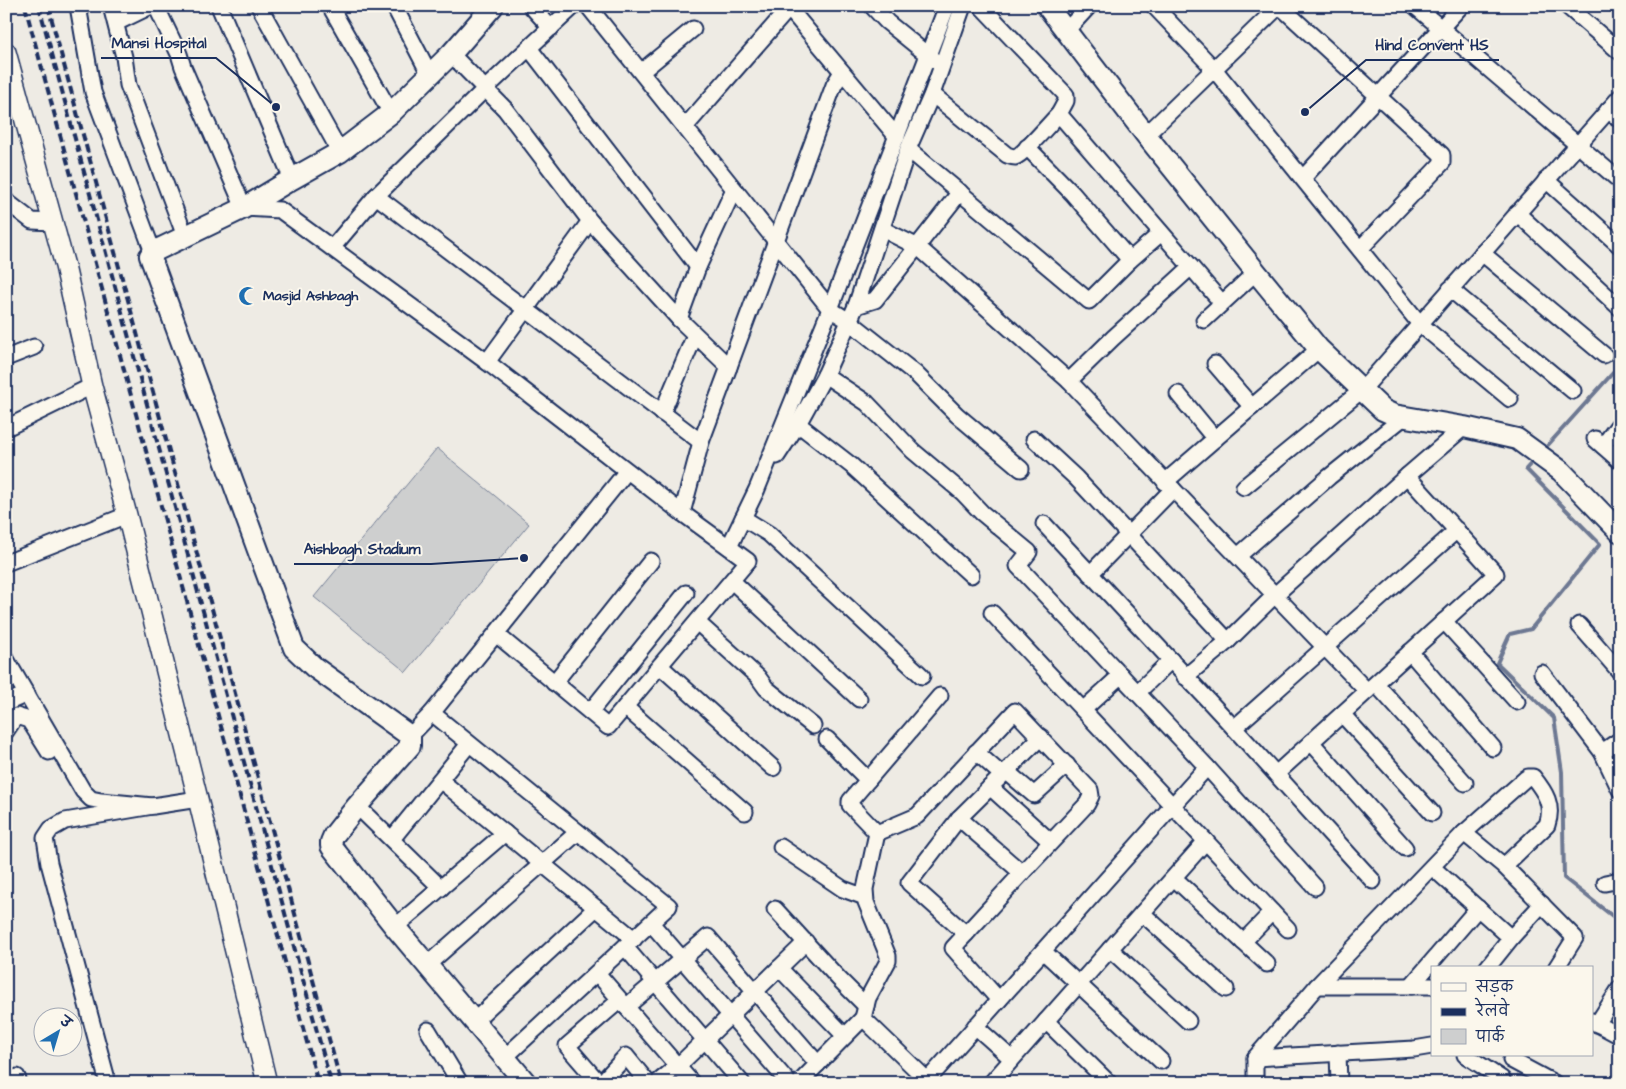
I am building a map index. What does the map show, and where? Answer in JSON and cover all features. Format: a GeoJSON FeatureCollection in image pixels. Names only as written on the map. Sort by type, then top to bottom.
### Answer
{"type":"FeatureCollection","features":[{"type":"Feature","properties":{"kind":"main road"},"geometry":{"type":"LineString","coordinates":[[493,6],[451,54],[391,113],[340,152],[244,208],[153,252],[150,256],[294,648],[314,667],[410,736],[410,746],[334,835],[331,846],[395,927],[526,1083]]}},
{"type":"Feature","properties":{"kind":"main road"},"geometry":{"type":"LineString","coordinates":[[1046,6],[1146,135],[1319,348],[1383,410],[1394,415],[1464,427],[1517,439],[1561,471],[1619,529]]}},
{"type":"Feature","properties":{"kind":"street"},"geometry":{"type":"LineString","coordinates":[[78,6],[93,92],[153,252]]}},
{"type":"Feature","properties":{"kind":"street"},"geometry":{"type":"LineString","coordinates":[[112,6],[124,57],[128,85],[185,236]]}},
{"type":"Feature","properties":{"kind":"street"},"geometry":{"type":"LineString","coordinates":[[116,23],[151,6]]}},
{"type":"Feature","properties":{"kind":"street"},"geometry":{"type":"LineString","coordinates":[[156,6],[179,54],[244,208],[280,210],[487,362],[682,513],[748,561],[608,728],[496,634]]}},
{"type":"Feature","properties":{"kind":"street"},"geometry":{"type":"LineString","coordinates":[[219,6],[292,179]]}},
{"type":"Feature","properties":{"kind":"street"},"geometry":{"type":"LineString","coordinates":[[259,6],[340,152]]}},
{"type":"Feature","properties":{"kind":"street"},"geometry":{"type":"LineString","coordinates":[[330,6],[391,113]]}},
{"type":"Feature","properties":{"kind":"street"},"geometry":{"type":"LineString","coordinates":[[394,6],[430,75]]}},
{"type":"Feature","properties":{"kind":"street"},"geometry":{"type":"LineString","coordinates":[[532,6],[551,28]]}},
{"type":"Feature","properties":{"kind":"street"},"geometry":{"type":"LineString","coordinates":[[332,248],[376,196],[486,88],[574,6]]}},
{"type":"Feature","properties":{"kind":"street"},"geometry":{"type":"LineString","coordinates":[[588,6],[830,309],[916,374],[953,411],[1021,469]]}},
{"type":"Feature","properties":{"kind":"street"},"geometry":{"type":"LineString","coordinates":[[872,6],[886,22],[928,55],[941,68]]}},
{"type":"Feature","properties":{"kind":"street"},"geometry":{"type":"LineString","coordinates":[[886,22],[891,6]]}},
{"type":"Feature","properties":{"kind":"street"},"geometry":{"type":"LineString","coordinates":[[729,547],[757,489],[830,309],[947,6]]}},
{"type":"Feature","properties":{"kind":"street"},"geometry":{"type":"LineString","coordinates":[[757,489],[826,375],[856,306],[908,149],[932,94],[963,6]]}},
{"type":"Feature","properties":{"kind":"street"},"geometry":{"type":"LineString","coordinates":[[932,94],[1007,155],[1012,157],[1017,156],[1027,147],[1059,114],[1066,101],[1066,95],[981,6]]}},
{"type":"Feature","properties":{"kind":"street"},"geometry":{"type":"LineString","coordinates":[[1066,31],[1089,6]]}},
{"type":"Feature","properties":{"kind":"street"},"geometry":{"type":"LineString","coordinates":[[1154,6],[1214,69],[1420,324],[1510,399]]}},
{"type":"Feature","properties":{"kind":"street"},"geometry":{"type":"LineString","coordinates":[[1146,135],[1280,6],[1442,155],[1442,164],[1360,249]]}},
{"type":"Feature","properties":{"kind":"street"},"geometry":{"type":"LineString","coordinates":[[1415,6],[1620,181]]}},
{"type":"Feature","properties":{"kind":"street"},"geometry":{"type":"LineString","coordinates":[[1303,178],[1461,6]]}},
{"type":"Feature","properties":{"kind":"street"},"geometry":{"type":"LineString","coordinates":[[1567,6],[1584,11],[1620,52]]}},
{"type":"Feature","properties":{"kind":"street"},"geometry":{"type":"LineString","coordinates":[[685,127],[789,7],[897,137]]}},
{"type":"Feature","properties":{"kind":"street"},"geometry":{"type":"LineString","coordinates":[[641,72],[693,29]]}},
{"type":"Feature","properties":{"kind":"street"},"geometry":{"type":"LineString","coordinates":[[529,48],[698,267]]}},
{"type":"Feature","properties":{"kind":"street"},"geometry":{"type":"LineString","coordinates":[[6,52],[53,222],[92,386],[127,515],[267,1083]]}},
{"type":"Feature","properties":{"kind":"street"},"geometry":{"type":"LineString","coordinates":[[451,54],[505,109],[590,221],[679,319],[729,367]]}},
{"type":"Feature","properties":{"kind":"street"},"geometry":{"type":"LineString","coordinates":[[682,513],[701,442],[834,85],[842,72]]}},
{"type":"Feature","properties":{"kind":"street"},"geometry":{"type":"LineString","coordinates":[[1244,487],[1362,390],[1577,145],[1614,115],[1620,97]]}},
{"type":"Feature","properties":{"kind":"street"},"geometry":{"type":"LineString","coordinates":[[1059,114],[1222,303]]}},
{"type":"Feature","properties":{"kind":"street"},"geometry":{"type":"LineString","coordinates":[[1027,147],[1072,193],[1130,260]]}},
{"type":"Feature","properties":{"kind":"street"},"geometry":{"type":"LineString","coordinates":[[908,149],[1089,301],[1130,260],[1161,233]]}},
{"type":"Feature","properties":{"kind":"street"},"geometry":{"type":"LineString","coordinates":[[1546,180],[1620,246]]}},
{"type":"Feature","properties":{"kind":"street"},"geometry":{"type":"LineString","coordinates":[[679,319],[698,267],[734,188]]}},
{"type":"Feature","properties":{"kind":"street"},"geometry":{"type":"LineString","coordinates":[[856,306],[875,300],[960,192]]}},
{"type":"Feature","properties":{"kind":"street"},"geometry":{"type":"LineString","coordinates":[[376,196],[701,442]]}},
{"type":"Feature","properties":{"kind":"street"},"geometry":{"type":"LineString","coordinates":[[6,201],[32,221],[53,222]]}},
{"type":"Feature","properties":{"kind":"street"},"geometry":{"type":"LineString","coordinates":[[1517,213],[1620,308]]}},
{"type":"Feature","properties":{"kind":"street"},"geometry":{"type":"LineString","coordinates":[[487,362],[590,221]]}},
{"type":"Feature","properties":{"kind":"street"},"geometry":{"type":"LineString","coordinates":[[882,229],[918,246],[1069,381],[1325,647],[1372,687],[1464,782]]}},
{"type":"Feature","properties":{"kind":"street"},"geometry":{"type":"LineString","coordinates":[[1482,252],[1604,355]]}},
{"type":"Feature","properties":{"kind":"street"},"geometry":{"type":"LineString","coordinates":[[1069,381],[1191,267]]}},
{"type":"Feature","properties":{"kind":"street"},"geometry":{"type":"LineString","coordinates":[[1204,320],[1256,272]]}},
{"type":"Feature","properties":{"kind":"street"},"geometry":{"type":"LineString","coordinates":[[1450,289],[1573,391]]}},
{"type":"Feature","properties":{"kind":"street"},"geometry":{"type":"LineString","coordinates":[[662,413],[695,334]]}},
{"type":"Feature","properties":{"kind":"street"},"geometry":{"type":"LineString","coordinates":[[6,358],[34,347]]}},
{"type":"Feature","properties":{"kind":"street"},"geometry":{"type":"LineString","coordinates":[[1090,574],[1128,534],[1169,485],[1215,439],[1319,348]]}},
{"type":"Feature","properties":{"kind":"street"},"geometry":{"type":"LineString","coordinates":[[1215,364],[1252,407]]}},
{"type":"Feature","properties":{"kind":"street"},"geometry":{"type":"LineString","coordinates":[[826,375],[867,403],[913,451],[1029,552],[1018,566],[1207,767],[1315,888]]}},
{"type":"Feature","properties":{"kind":"street"},"geometry":{"type":"LineString","coordinates":[[6,428],[92,386]]}},
{"type":"Feature","properties":{"kind":"street"},"geometry":{"type":"LineString","coordinates":[[1178,394],[1215,439]]}},
{"type":"Feature","properties":{"kind":"street"},"geometry":{"type":"LineString","coordinates":[[1238,556],[1330,477],[1404,417]]}},
{"type":"Feature","properties":{"kind":"street"},"geometry":{"type":"LineString","coordinates":[[1620,423],[1599,442],[1620,461]]}},
{"type":"Feature","properties":{"kind":"street"},"geometry":{"type":"LineString","coordinates":[[798,424],[852,466],[970,575]]}},
{"type":"Feature","properties":{"kind":"street"},"geometry":{"type":"LineString","coordinates":[[1186,676],[1228,641],[1275,595],[1464,427]]}},
{"type":"Feature","properties":{"kind":"street"},"geometry":{"type":"LineString","coordinates":[[1034,438],[1076,478],[1228,641]]}},
{"type":"Feature","properties":{"kind":"street"},"geometry":{"type":"LineString","coordinates":[[410,736],[432,713],[627,470]]}},
{"type":"Feature","properties":{"kind":"street"},"geometry":{"type":"LineString","coordinates":[[1276,774],[1496,574],[1407,476]]}},
{"type":"Feature","properties":{"kind":"street"},"geometry":{"type":"LineString","coordinates":[[6,564],[127,515]]}},
{"type":"Feature","properties":{"kind":"street"},"geometry":{"type":"LineString","coordinates":[[743,518],[769,534],[922,676]]}},
{"type":"Feature","properties":{"kind":"street"},"geometry":{"type":"LineString","coordinates":[[1044,524],[1234,728],[1372,881]]}},
{"type":"Feature","properties":{"kind":"street"},"geometry":{"type":"LineString","coordinates":[[1234,728],[1457,530]]}},
{"type":"Feature","properties":{"kind":"street"},"geometry":{"type":"LineString","coordinates":[[554,683],[651,560]]}},
{"type":"Feature","properties":{"kind":"street"},"geometry":{"type":"LineString","coordinates":[[732,581],[858,698]]}},
{"type":"Feature","properties":{"kind":"street"},"geometry":{"type":"LineString","coordinates":[[590,712],[686,593]]}},
{"type":"Feature","properties":{"kind":"street"},"geometry":{"type":"LineString","coordinates":[[992,613],[1288,929]]}},
{"type":"Feature","properties":{"kind":"street"},"geometry":{"type":"LineString","coordinates":[[1444,621],[1517,702]]}},
{"type":"Feature","properties":{"kind":"street"},"geometry":{"type":"LineString","coordinates":[[697,622],[758,677],[766,688],[812,726]]}},
{"type":"Feature","properties":{"kind":"street"},"geometry":{"type":"LineString","coordinates":[[1579,625],[1620,672]]}},
{"type":"Feature","properties":{"kind":"street"},"geometry":{"type":"LineString","coordinates":[[1410,652],[1493,748]]}},
{"type":"Feature","properties":{"kind":"street"},"geometry":{"type":"LineString","coordinates":[[6,659],[83,791],[91,799],[153,806]]}},
{"type":"Feature","properties":{"kind":"street"},"geometry":{"type":"LineString","coordinates":[[1137,693],[1171,660]]}},
{"type":"Feature","properties":{"kind":"street"},"geometry":{"type":"LineString","coordinates":[[660,666],[773,768]]}},
{"type":"Feature","properties":{"kind":"street"},"geometry":{"type":"LineString","coordinates":[[1542,672],[1602,752],[1620,790]]}},
{"type":"Feature","properties":{"kind":"street"},"geometry":{"type":"LineString","coordinates":[[1083,710],[1120,675]]}},
{"type":"Feature","properties":{"kind":"street"},"geometry":{"type":"LineString","coordinates":[[6,703],[27,694]]}},
{"type":"Feature","properties":{"kind":"street"},"geometry":{"type":"LineString","coordinates":[[877,834],[850,803],[940,696]]}},
{"type":"Feature","properties":{"kind":"street"},"geometry":{"type":"LineString","coordinates":[[625,707],[745,812]]}},
{"type":"Feature","properties":{"kind":"street"},"geometry":{"type":"LineString","coordinates":[[877,834],[917,816],[1014,711],[1090,790],[1091,796],[1087,804],[953,948],[999,1000]]}},
{"type":"Feature","properties":{"kind":"street"},"geometry":{"type":"LineString","coordinates":[[432,713],[669,906],[504,1058]]}},
{"type":"Feature","properties":{"kind":"street"},"geometry":{"type":"LineString","coordinates":[[1342,714],[1432,813]]}},
{"type":"Feature","properties":{"kind":"street"},"geometry":{"type":"LineString","coordinates":[[6,731],[16,716],[29,720],[90,817]]}},
{"type":"Feature","properties":{"kind":"street"},"geometry":{"type":"LineString","coordinates":[[966,934],[909,883],[959,818],[1041,737]]}},
{"type":"Feature","properties":{"kind":"street"},"geometry":{"type":"LineString","coordinates":[[827,739],[868,780]]}},
{"type":"Feature","properties":{"kind":"street"},"geometry":{"type":"LineString","coordinates":[[1602,752],[1620,740]]}},
{"type":"Feature","properties":{"kind":"street"},"geometry":{"type":"LineString","coordinates":[[1311,742],[1405,848]]}},
{"type":"Feature","properties":{"kind":"street"},"geometry":{"type":"LineString","coordinates":[[392,839],[469,744]]}},
{"type":"Feature","properties":{"kind":"street"},"geometry":{"type":"LineString","coordinates":[[976,752],[1034,795],[1066,765]]}},
{"type":"Feature","properties":{"kind":"street"},"geometry":{"type":"LineString","coordinates":[[775,909],[806,942],[926,1082],[1207,767]]}},
{"type":"Feature","properties":{"kind":"street"},"geometry":{"type":"LineString","coordinates":[[1255,1083],[1255,1058],[1317,986],[1464,833],[1525,779],[1533,777],[1547,795],[1550,817],[1547,825],[1504,866]]}},
{"type":"Feature","properties":{"kind":"street"},"geometry":{"type":"LineString","coordinates":[[440,780],[596,908],[629,943],[655,982],[742,1083]]}},
{"type":"Feature","properties":{"kind":"street"},"geometry":{"type":"LineString","coordinates":[[990,787],[1052,842]]}},
{"type":"Feature","properties":{"kind":"street"},"geometry":{"type":"LineString","coordinates":[[108,1083],[49,863],[45,838],[51,829],[65,821],[198,799]]}},
{"type":"Feature","properties":{"kind":"street"},"geometry":{"type":"LineString","coordinates":[[357,806],[441,888]]}},
{"type":"Feature","properties":{"kind":"street"},"geometry":{"type":"LineString","coordinates":[[959,818],[1022,872]]}},
{"type":"Feature","properties":{"kind":"street"},"geometry":{"type":"LineString","coordinates":[[427,965],[578,832]]}},
{"type":"Feature","properties":{"kind":"street"},"geometry":{"type":"LineString","coordinates":[[395,927],[505,833]]}},
{"type":"Feature","properties":{"kind":"street"},"geometry":{"type":"LineString","coordinates":[[1464,833],[1504,866],[1575,938],[1557,966]]}},
{"type":"Feature","properties":{"kind":"street"},"geometry":{"type":"LineString","coordinates":[[799,1083],[845,1036],[865,1012],[870,994],[888,960],[868,910],[865,897],[877,834]]}},
{"type":"Feature","properties":{"kind":"street"},"geometry":{"type":"LineString","coordinates":[[991,1083],[1206,842]]}},
{"type":"Feature","properties":{"kind":"street"},"geometry":{"type":"LineString","coordinates":[[781,847],[843,889],[865,897]]}},
{"type":"Feature","properties":{"kind":"street"},"geometry":{"type":"LineString","coordinates":[[1432,867],[1511,938]]}},
{"type":"Feature","properties":{"kind":"street"},"geometry":{"type":"LineString","coordinates":[[1174,878],[1267,964]]}},
{"type":"Feature","properties":{"kind":"street"},"geometry":{"type":"LineString","coordinates":[[1604,883],[1620,880]]}},
{"type":"Feature","properties":{"kind":"street"},"geometry":{"type":"LineString","coordinates":[[1494,965],[1511,938],[1542,904]]}},
{"type":"Feature","properties":{"kind":"street"},"geometry":{"type":"LineString","coordinates":[[474,1021],[596,908]]}},
{"type":"Feature","properties":{"kind":"street"},"geometry":{"type":"LineString","coordinates":[[1410,986],[1478,908]]}},
{"type":"Feature","properties":{"kind":"street"},"geometry":{"type":"LineString","coordinates":[[1243,942],[1272,912]]}},
{"type":"Feature","properties":{"kind":"street"},"geometry":{"type":"LineString","coordinates":[[1142,913],[1226,989]]}},
{"type":"Feature","properties":{"kind":"street"},"geometry":{"type":"LineString","coordinates":[[651,923],[789,1083]]}},
{"type":"Feature","properties":{"kind":"street"},"geometry":{"type":"LineString","coordinates":[[648,1083],[626,1056],[600,1083],[567,1046],[623,1003],[655,982],[708,937],[818,1064]]}},
{"type":"Feature","properties":{"kind":"street"},"geometry":{"type":"LineString","coordinates":[[657,1083],[678,1066],[806,942]]}},
{"type":"Feature","properties":{"kind":"street"},"geometry":{"type":"LineString","coordinates":[[1110,949],[1188,1021]]}},
{"type":"Feature","properties":{"kind":"street"},"geometry":{"type":"LineString","coordinates":[[1043,951],[1161,1061]]}},
{"type":"Feature","properties":{"kind":"street"},"geometry":{"type":"LineString","coordinates":[[779,968],[845,1036]]}},
{"type":"Feature","properties":{"kind":"street"},"geometry":{"type":"LineString","coordinates":[[597,972],[692,1083]]}},
{"type":"Feature","properties":{"kind":"street"},"geometry":{"type":"LineString","coordinates":[[1317,986],[1431,986]]}},
{"type":"Feature","properties":{"kind":"street"},"geometry":{"type":"LineString","coordinates":[[1620,988],[1595,1023],[1620,1036]]}},
{"type":"Feature","properties":{"kind":"street"},"geometry":{"type":"LineString","coordinates":[[1046,1021],[1109,1083]]}},
{"type":"Feature","properties":{"kind":"street"},"geometry":{"type":"LineString","coordinates":[[976,1026],[1012,1059]]}},
{"type":"Feature","properties":{"kind":"street"},"geometry":{"type":"LineString","coordinates":[[428,1030],[460,1083]]}},
{"type":"Feature","properties":{"kind":"street"},"geometry":{"type":"LineString","coordinates":[[1255,1058],[1431,1046]]}},
{"type":"Feature","properties":{"kind":"street"},"geometry":{"type":"LineString","coordinates":[[1338,1053],[1339,1083]]}},
{"type":"Feature","properties":{"kind":"street"},"geometry":{"type":"LineString","coordinates":[[1466,1056],[1501,1081],[1512,1058],[1554,1083]]}},
{"type":"Feature","properties":{"kind":"green space"},"geometry":{"type":"Polygon","coordinates":[[[437,448],[529,524],[406,672],[314,597],[437,448]]]}},
{"type":"Feature","properties":{"kind":"waterway"},"geometry":{"type":"LineString","coordinates":[[1548,445],[1620,365]]}},
{"type":"Feature","properties":{"kind":"waterway"},"geometry":{"type":"LineString","coordinates":[[1535,459],[1526,469],[1600,544],[1531,629],[1510,634],[1497,663],[1554,718],[1562,772],[1564,878],[1620,922]]}},
{"type":"Feature","properties":{"kind":"railway"},"geometry":{"type":"LineString","coordinates":[[25,6],[318,1083]]}},
{"type":"Feature","properties":{"kind":"railway"},"geometry":{"type":"LineString","coordinates":[[39,6],[331,1083]]}},
{"type":"Feature","properties":{"kind":"railway"},"geometry":{"type":"LineString","coordinates":[[48,6],[341,1083]]}},
{"type":"Feature","properties":{"kind":"place","name":"Mansi Hospital"},"geometry":{"type":"Point","coordinates":[276,107]}},
{"type":"Feature","properties":{"kind":"place","name":"Hind Convent HS"},"geometry":{"type":"Point","coordinates":[1305,112]}},
{"type":"Feature","properties":{"kind":"place","name":"Masjid Ashbagh"},"geometry":{"type":"Point","coordinates":[248,296]}},
{"type":"Feature","properties":{"kind":"place","name":"Aishbagh Stadium"},"geometry":{"type":"Point","coordinates":[524,558]}}]}
